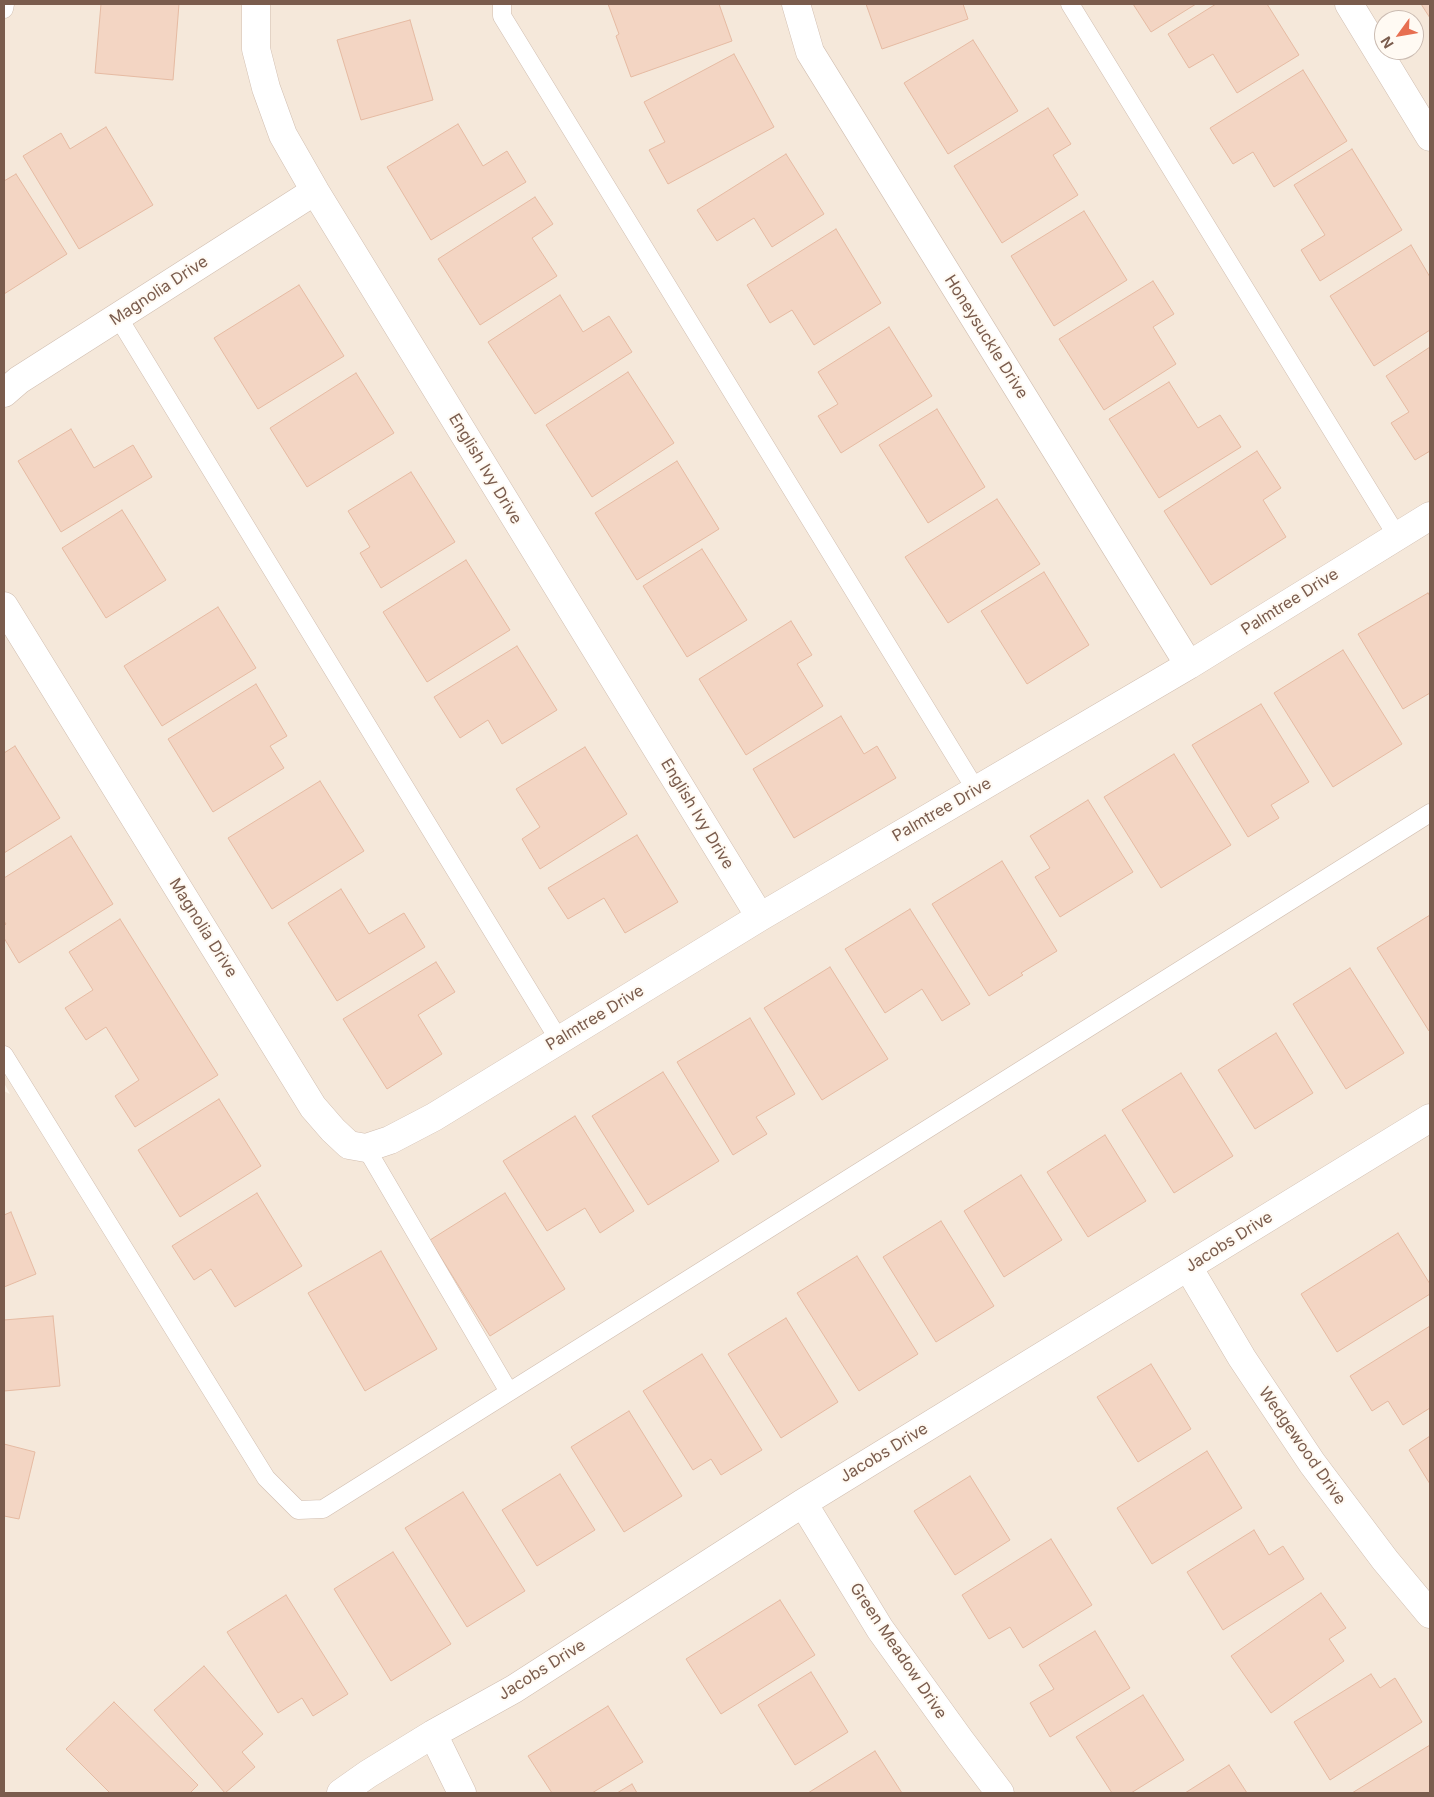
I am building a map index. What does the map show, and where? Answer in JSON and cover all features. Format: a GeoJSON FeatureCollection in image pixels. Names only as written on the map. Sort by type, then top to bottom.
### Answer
{"type":"FeatureCollection","features":[{"type":"Feature","properties":{"kind":"street","name":"English Ivy Drive"},"geometry":{"type":"LineString","coordinates":[[256,4],[256,50],[266,88],[283,135],[315,191],[760,918]]}},
{"type":"Feature","properties":{"kind":"street","name":"Honeysuckle Drive"},"geometry":{"type":"LineString","coordinates":[[796,4],[810,52],[1189,665]]}},
{"type":"Feature","properties":{"kind":"street"},"geometry":{"type":"LineString","coordinates":[[1349,4],[1430,137]]}},
{"type":"Feature","properties":{"kind":"street","name":"Magnolia Drive"},"geometry":{"type":"LineString","coordinates":[[4,393],[19,380],[315,191]]}},
{"type":"Feature","properties":{"kind":"street","name":"Palmtree Drive"},"geometry":{"type":"LineString","coordinates":[[366,1148],[390,1140],[434,1117],[760,918],[1189,665],[1430,516]]}},
{"type":"Feature","properties":{"kind":"street","name":"Magnolia Drive"},"geometry":{"type":"LineString","coordinates":[[4,606],[314,1107],[332,1130],[349,1145],[366,1148]]}},
{"type":"Feature","properties":{"kind":"street","name":"Jacobs Drive"},"geometry":{"type":"LineString","coordinates":[[341,1793],[433,1734],[514,1689],[803,1503],[1430,1118]]}},
{"type":"Feature","properties":{"kind":"street","name":"Wedgewood Drive"},"geometry":{"type":"LineString","coordinates":[[1188,1267],[1242,1358],[1312,1463],[1385,1560],[1430,1614]]}},
{"type":"Feature","properties":{"kind":"street","name":"Green Meadow Drive"},"geometry":{"type":"LineString","coordinates":[[803,1503],[880,1629],[1000,1793]]}},
{"type":"Feature","properties":{"kind":"street"},"geometry":{"type":"LineString","coordinates":[[433,1734],[462,1793]]}},
{"type":"Feature","properties":{"kind":"lane"},"geometry":{"type":"LineString","coordinates":[[4,9],[5,4]]}},
{"type":"Feature","properties":{"kind":"lane"},"geometry":{"type":"LineString","coordinates":[[502,4],[502,16],[976,790]]}},
{"type":"Feature","properties":{"kind":"lane"},"geometry":{"type":"LineString","coordinates":[[1070,4],[1397,536]]}},
{"type":"Feature","properties":{"kind":"lane"},"geometry":{"type":"LineString","coordinates":[[118,317],[559,1040]]}},
{"type":"Feature","properties":{"kind":"lane"},"geometry":{"type":"LineString","coordinates":[[4,1055],[266,1478],[298,1510],[323,1509],[1430,813]]}},
{"type":"Feature","properties":{"kind":"lane"},"geometry":{"type":"LineString","coordinates":[[366,1148],[509,1392]]}},
{"type":"Feature","properties":{"kind":"shaded area"},"geometry":{"type":"Polygon","coordinates":[[[4,4],[1430,4],[1430,1793],[4,1793],[4,1091],[10,1094],[4,1083],[4,4]]]}},
{"type":"Feature","properties":{"kind":"building"},"geometry":{"type":"Polygon","coordinates":[[[101,4],[179,4],[173,80],[95,73],[101,4]]]}},
{"type":"Feature","properties":{"kind":"building"},"geometry":{"type":"Polygon","coordinates":[[[608,4],[719,4],[732,41],[631,77],[616,36],[619,34],[608,4]]]}},
{"type":"Feature","properties":{"kind":"building"},"geometry":{"type":"Polygon","coordinates":[[[866,4],[963,4],[968,19],[882,49],[866,4]]]}},
{"type":"Feature","properties":{"kind":"building"},"geometry":{"type":"Polygon","coordinates":[[[1133,4],[1196,4],[1151,32],[1133,4]]]}},
{"type":"Feature","properties":{"kind":"building"},"geometry":{"type":"Polygon","coordinates":[[[1216,4],[1267,4],[1299,55],[1237,93],[1213,54],[1189,68],[1168,34],[1216,4]]]}},
{"type":"Feature","properties":{"kind":"building"},"geometry":{"type":"Polygon","coordinates":[[[1421,4],[1430,4],[1430,18],[1421,4]]]}},
{"type":"Feature","properties":{"kind":"building"},"geometry":{"type":"Polygon","coordinates":[[[410,20],[433,100],[361,120],[337,40],[410,20]]]}},
{"type":"Feature","properties":{"kind":"building"},"geometry":{"type":"Polygon","coordinates":[[[973,40],[1018,111],[948,154],[904,83],[973,40]]]}},
{"type":"Feature","properties":{"kind":"building"},"geometry":{"type":"Polygon","coordinates":[[[734,54],[774,127],[668,184],[649,150],[665,142],[644,102],[734,54]]]}},
{"type":"Feature","properties":{"kind":"building"},"geometry":{"type":"Polygon","coordinates":[[[1303,70],[1347,141],[1274,187],[1253,152],[1233,164],[1210,128],[1303,70]]]}},
{"type":"Feature","properties":{"kind":"building"},"geometry":{"type":"Polygon","coordinates":[[[1048,108],[1071,144],[1053,155],[1078,195],[1002,243],[954,166],[1048,108]]]}},
{"type":"Feature","properties":{"kind":"building"},"geometry":{"type":"Polygon","coordinates":[[[458,124],[483,166],[507,151],[526,182],[431,240],[387,167],[458,124]]]}},
{"type":"Feature","properties":{"kind":"building"},"geometry":{"type":"Polygon","coordinates":[[[106,127],[153,205],[79,249],[23,156],[61,133],[70,149],[106,127]]]}},
{"type":"Feature","properties":{"kind":"building"},"geometry":{"type":"Polygon","coordinates":[[[1352,149],[1402,230],[1320,281],[1301,250],[1325,235],[1294,185],[1352,149]]]}},
{"type":"Feature","properties":{"kind":"building"},"geometry":{"type":"Polygon","coordinates":[[[786,154],[824,214],[772,247],[754,218],[717,241],[697,210],[786,154]]]}},
{"type":"Feature","properties":{"kind":"building"},"geometry":{"type":"Polygon","coordinates":[[[16,174],[67,254],[4,294],[4,181],[16,174]]]}},
{"type":"Feature","properties":{"kind":"building"},"geometry":{"type":"Polygon","coordinates":[[[535,197],[553,224],[532,238],[557,276],[480,325],[438,259],[535,197]]]}},
{"type":"Feature","properties":{"kind":"building"},"geometry":{"type":"Polygon","coordinates":[[[1084,211],[1127,280],[1054,326],[1011,256],[1084,211]]]}},
{"type":"Feature","properties":{"kind":"building"},"geometry":{"type":"Polygon","coordinates":[[[836,229],[881,303],[814,345],[792,310],[770,323],[747,285],[836,229]]]}},
{"type":"Feature","properties":{"kind":"building"},"geometry":{"type":"Polygon","coordinates":[[[1411,245],[1430,277],[1430,330],[1374,366],[1330,296],[1411,245]]]}},
{"type":"Feature","properties":{"kind":"building"},"geometry":{"type":"Polygon","coordinates":[[[1153,281],[1174,314],[1153,327],[1176,364],[1104,410],[1059,339],[1153,281]]]}},
{"type":"Feature","properties":{"kind":"building"},"geometry":{"type":"Polygon","coordinates":[[[299,285],[344,356],[258,409],[214,338],[299,285]]]}},
{"type":"Feature","properties":{"kind":"building"},"geometry":{"type":"Polygon","coordinates":[[[560,295],[583,332],[609,316],[632,352],[535,414],[488,342],[560,295]]]}},
{"type":"Feature","properties":{"kind":"building"},"geometry":{"type":"Polygon","coordinates":[[[889,327],[932,396],[841,453],[818,416],[838,404],[818,372],[889,327]]]}},
{"type":"Feature","properties":{"kind":"building"},"geometry":{"type":"Polygon","coordinates":[[[1430,347],[1430,451],[1415,460],[1391,423],[1409,412],[1386,376],[1430,347]]]}},
{"type":"Feature","properties":{"kind":"building"},"geometry":{"type":"Polygon","coordinates":[[[628,372],[674,443],[592,497],[546,425],[628,372]]]}},
{"type":"Feature","properties":{"kind":"building"},"geometry":{"type":"Polygon","coordinates":[[[356,373],[394,433],[307,487],[270,428],[356,373]]]}},
{"type":"Feature","properties":{"kind":"building"},"geometry":{"type":"Polygon","coordinates":[[[1169,382],[1198,428],[1220,415],[1241,447],[1159,498],[1109,419],[1169,382]]]}},
{"type":"Feature","properties":{"kind":"building"},"geometry":{"type":"Polygon","coordinates":[[[937,409],[985,487],[928,523],[879,445],[937,409]]]}},
{"type":"Feature","properties":{"kind":"building"},"geometry":{"type":"Polygon","coordinates":[[[71,429],[94,468],[133,445],[152,477],[61,532],[18,461],[71,429]]]}},
{"type":"Feature","properties":{"kind":"building"},"geometry":{"type":"Polygon","coordinates":[[[1257,451],[1281,488],[1263,500],[1286,537],[1211,585],[1164,511],[1257,451]]]}},
{"type":"Feature","properties":{"kind":"building"},"geometry":{"type":"Polygon","coordinates":[[[677,461],[719,529],[637,580],[595,513],[677,461]]]}},
{"type":"Feature","properties":{"kind":"building"},"geometry":{"type":"Polygon","coordinates":[[[411,472],[455,542],[381,588],[360,553],[370,547],[348,511],[411,472]]]}},
{"type":"Feature","properties":{"kind":"building"},"geometry":{"type":"Polygon","coordinates":[[[997,499],[1040,564],[948,623],[905,557],[997,499]]]}},
{"type":"Feature","properties":{"kind":"building"},"geometry":{"type":"Polygon","coordinates":[[[122,510],[166,580],[106,618],[62,548],[122,510]]]}},
{"type":"Feature","properties":{"kind":"building"},"geometry":{"type":"Polygon","coordinates":[[[702,549],[747,620],[687,657],[643,586],[702,549]]]}},
{"type":"Feature","properties":{"kind":"building"},"geometry":{"type":"Polygon","coordinates":[[[466,560],[510,630],[427,682],[383,612],[466,560]]]}},
{"type":"Feature","properties":{"kind":"building"},"geometry":{"type":"Polygon","coordinates":[[[1044,572],[1089,645],[1027,684],[981,611],[1044,572]]]}},
{"type":"Feature","properties":{"kind":"building"},"geometry":{"type":"Polygon","coordinates":[[[1428,593],[1430,596],[1430,693],[1403,709],[1358,634],[1428,593]]]}},
{"type":"Feature","properties":{"kind":"building"},"geometry":{"type":"Polygon","coordinates":[[[218,607],[256,668],[162,726],[124,666],[218,607]]]}},
{"type":"Feature","properties":{"kind":"building"},"geometry":{"type":"Polygon","coordinates":[[[791,621],[812,655],[797,664],[823,706],[746,755],[699,679],[791,621]]]}},
{"type":"Feature","properties":{"kind":"building"},"geometry":{"type":"Polygon","coordinates":[[[517,646],[557,710],[502,744],[488,720],[460,738],[434,697],[517,646]]]}},
{"type":"Feature","properties":{"kind":"building"},"geometry":{"type":"Polygon","coordinates":[[[1343,650],[1402,744],[1333,787],[1274,693],[1343,650]]]}},
{"type":"Feature","properties":{"kind":"building"},"geometry":{"type":"Polygon","coordinates":[[[256,684],[287,736],[270,746],[284,768],[213,812],[168,739],[256,684]]]}},
{"type":"Feature","properties":{"kind":"building"},"geometry":{"type":"Polygon","coordinates":[[[1261,704],[1309,782],[1271,805],[1279,818],[1248,837],[1192,745],[1261,704]]]}},
{"type":"Feature","properties":{"kind":"building"},"geometry":{"type":"Polygon","coordinates":[[[841,716],[864,754],[877,746],[896,778],[794,838],[753,769],[841,716]]]}},
{"type":"Feature","properties":{"kind":"building"},"geometry":{"type":"Polygon","coordinates":[[[15,746],[60,818],[4,853],[4,753],[15,746]]]}},
{"type":"Feature","properties":{"kind":"building"},"geometry":{"type":"Polygon","coordinates":[[[585,747],[627,814],[540,869],[522,839],[540,827],[516,789],[585,747]]]}},
{"type":"Feature","properties":{"kind":"building"},"geometry":{"type":"Polygon","coordinates":[[[1174,754],[1231,845],[1161,888],[1104,797],[1174,754]]]}},
{"type":"Feature","properties":{"kind":"building"},"geometry":{"type":"Polygon","coordinates":[[[320,781],[364,851],[272,909],[228,838],[320,781]]]}},
{"type":"Feature","properties":{"kind":"building"},"geometry":{"type":"Polygon","coordinates":[[[1088,800],[1133,872],[1060,917],[1035,877],[1050,868],[1030,836],[1088,800]]]}},
{"type":"Feature","properties":{"kind":"building"},"geometry":{"type":"Polygon","coordinates":[[[637,835],[678,902],[625,933],[604,898],[568,919],[548,888],[637,835]]]}},
{"type":"Feature","properties":{"kind":"building"},"geometry":{"type":"Polygon","coordinates":[[[71,836],[113,904],[19,963],[4,938],[4,926],[6,924],[4,921],[4,878],[71,836]]]}},
{"type":"Feature","properties":{"kind":"building"},"geometry":{"type":"Polygon","coordinates":[[[1002,861],[1057,951],[1021,973],[1023,975],[989,996],[932,904],[1002,861]]]}},
{"type":"Feature","properties":{"kind":"building"},"geometry":{"type":"Polygon","coordinates":[[[341,889],[369,934],[404,913],[425,947],[337,1001],[288,923],[341,889]]]}},
{"type":"Feature","properties":{"kind":"building"},"geometry":{"type":"Polygon","coordinates":[[[910,909],[970,1004],[942,1021],[922,989],[885,1013],[845,949],[910,909]]]}},
{"type":"Feature","properties":{"kind":"building"},"geometry":{"type":"Polygon","coordinates":[[[1430,915],[1430,1030],[1429,1031],[1377,948],[1430,915]]]}},
{"type":"Feature","properties":{"kind":"building"},"geometry":{"type":"Polygon","coordinates":[[[120,919],[218,1075],[135,1127],[115,1096],[139,1080],[106,1027],[86,1040],[65,1008],[93,990],[69,952],[120,919]]]}},
{"type":"Feature","properties":{"kind":"building"},"geometry":{"type":"Polygon","coordinates":[[[436,962],[455,992],[418,1015],[442,1054],[387,1089],[343,1019],[436,962]]]}},
{"type":"Feature","properties":{"kind":"building"},"geometry":{"type":"Polygon","coordinates":[[[830,967],[888,1059],[822,1100],[764,1008],[830,967]]]}},
{"type":"Feature","properties":{"kind":"building"},"geometry":{"type":"Polygon","coordinates":[[[1350,968],[1404,1053],[1346,1089],[1293,1004],[1350,968]]]}},
{"type":"Feature","properties":{"kind":"building"},"geometry":{"type":"Polygon","coordinates":[[[750,1018],[795,1094],[756,1117],[767,1134],[733,1155],[677,1062],[750,1018]]]}},
{"type":"Feature","properties":{"kind":"building"},"geometry":{"type":"Polygon","coordinates":[[[1276,1033],[1313,1093],[1255,1129],[1218,1070],[1276,1033]]]}},
{"type":"Feature","properties":{"kind":"building"},"geometry":{"type":"Polygon","coordinates":[[[663,1072],[719,1161],[648,1205],[592,1116],[663,1072]]]}},
{"type":"Feature","properties":{"kind":"building"},"geometry":{"type":"Polygon","coordinates":[[[1181,1073],[1233,1156],[1174,1193],[1122,1110],[1181,1073]]]}},
{"type":"Feature","properties":{"kind":"building"},"geometry":{"type":"Polygon","coordinates":[[[219,1099],[261,1166],[180,1217],[138,1150],[219,1099]]]}},
{"type":"Feature","properties":{"kind":"building"},"geometry":{"type":"Polygon","coordinates":[[[575,1116],[634,1211],[600,1233],[585,1208],[547,1231],[503,1161],[575,1116]]]}},
{"type":"Feature","properties":{"kind":"building"},"geometry":{"type":"Polygon","coordinates":[[[1105,1135],[1146,1201],[1088,1237],[1047,1172],[1105,1135]]]}},
{"type":"Feature","properties":{"kind":"building"},"geometry":{"type":"Polygon","coordinates":[[[1021,1175],[1062,1240],[1004,1277],[964,1211],[1021,1175]]]}},
{"type":"Feature","properties":{"kind":"building"},"geometry":{"type":"Polygon","coordinates":[[[257,1193],[302,1266],[235,1307],[211,1269],[194,1280],[172,1246],[257,1193]]]}},
{"type":"Feature","properties":{"kind":"building"},"geometry":{"type":"Polygon","coordinates":[[[505,1193],[565,1289],[490,1336],[430,1240],[505,1193]]]}},
{"type":"Feature","properties":{"kind":"building"},"geometry":{"type":"Polygon","coordinates":[[[11,1212],[36,1274],[4,1287],[4,1215],[11,1212]]]}},
{"type":"Feature","properties":{"kind":"building"},"geometry":{"type":"Polygon","coordinates":[[[941,1221],[994,1306],[936,1342],[883,1257],[941,1221]]]}},
{"type":"Feature","properties":{"kind":"building"},"geometry":{"type":"Polygon","coordinates":[[[1398,1233],[1430,1284],[1430,1294],[1337,1352],[1301,1294],[1398,1233]]]}},
{"type":"Feature","properties":{"kind":"building"},"geometry":{"type":"Polygon","coordinates":[[[381,1251],[437,1349],[365,1391],[308,1293],[381,1251]]]}},
{"type":"Feature","properties":{"kind":"building"},"geometry":{"type":"Polygon","coordinates":[[[857,1256],[918,1354],[859,1391],[797,1293],[857,1256]]]}},
{"type":"Feature","properties":{"kind":"building"},"geometry":{"type":"Polygon","coordinates":[[[53,1316],[60,1386],[4,1391],[4,1320],[53,1316]]]}},
{"type":"Feature","properties":{"kind":"building"},"geometry":{"type":"Polygon","coordinates":[[[786,1318],[838,1402],[781,1438],[728,1354],[786,1318]]]}},
{"type":"Feature","properties":{"kind":"building"},"geometry":{"type":"Polygon","coordinates":[[[1430,1326],[1430,1408],[1403,1425],[1388,1401],[1372,1411],[1350,1376],[1430,1326]]]}},
{"type":"Feature","properties":{"kind":"building"},"geometry":{"type":"Polygon","coordinates":[[[702,1354],[762,1450],[721,1475],[711,1459],[693,1470],[643,1391],[702,1354]]]}},
{"type":"Feature","properties":{"kind":"building"},"geometry":{"type":"Polygon","coordinates":[[[1151,1364],[1191,1429],[1138,1462],[1097,1397],[1151,1364]]]}},
{"type":"Feature","properties":{"kind":"building"},"geometry":{"type":"Polygon","coordinates":[[[629,1411],[682,1496],[624,1532],[571,1447],[629,1411]]]}},
{"type":"Feature","properties":{"kind":"building"},"geometry":{"type":"Polygon","coordinates":[[[1430,1436],[1430,1484],[1409,1450],[1430,1436]]]}},
{"type":"Feature","properties":{"kind":"building"},"geometry":{"type":"Polygon","coordinates":[[[4,1444],[35,1452],[19,1519],[4,1516],[4,1444]]]}},
{"type":"Feature","properties":{"kind":"building"},"geometry":{"type":"Polygon","coordinates":[[[1207,1451],[1242,1508],[1152,1564],[1117,1508],[1207,1451]]]}},
{"type":"Feature","properties":{"kind":"building"},"geometry":{"type":"Polygon","coordinates":[[[560,1474],[595,1530],[537,1566],[502,1510],[560,1474]]]}},
{"type":"Feature","properties":{"kind":"building"},"geometry":{"type":"Polygon","coordinates":[[[970,1476],[1010,1540],[955,1575],[914,1511],[970,1476]]]}},
{"type":"Feature","properties":{"kind":"building"},"geometry":{"type":"Polygon","coordinates":[[[463,1492],[525,1591],[467,1627],[405,1528],[463,1492]]]}},
{"type":"Feature","properties":{"kind":"building"},"geometry":{"type":"Polygon","coordinates":[[[1254,1530],[1269,1555],[1283,1546],[1304,1579],[1223,1630],[1187,1572],[1254,1530]]]}},
{"type":"Feature","properties":{"kind":"building"},"geometry":{"type":"Polygon","coordinates":[[[1051,1539],[1092,1605],[1023,1648],[1010,1627],[989,1639],[962,1595],[1051,1539]]]}},
{"type":"Feature","properties":{"kind":"building"},"geometry":{"type":"Polygon","coordinates":[[[393,1552],[451,1644],[391,1681],[334,1589],[393,1552]]]}},
{"type":"Feature","properties":{"kind":"building"},"geometry":{"type":"Polygon","coordinates":[[[1321,1593],[1346,1628],[1329,1639],[1344,1661],[1271,1713],[1231,1656],[1321,1593]]]}},
{"type":"Feature","properties":{"kind":"building"},"geometry":{"type":"Polygon","coordinates":[[[286,1595],[348,1694],[313,1716],[302,1698],[278,1713],[227,1632],[286,1595]]]}},
{"type":"Feature","properties":{"kind":"building"},"geometry":{"type":"Polygon","coordinates":[[[780,1600],[815,1655],[721,1714],[686,1659],[780,1600]]]}},
{"type":"Feature","properties":{"kind":"building"},"geometry":{"type":"Polygon","coordinates":[[[1095,1631],[1130,1688],[1050,1737],[1030,1703],[1054,1689],[1039,1665],[1095,1631]]]}},
{"type":"Feature","properties":{"kind":"building"},"geometry":{"type":"Polygon","coordinates":[[[204,1666],[263,1734],[242,1752],[255,1767],[225,1793],[154,1710],[204,1666]]]}},
{"type":"Feature","properties":{"kind":"building"},"geometry":{"type":"Polygon","coordinates":[[[811,1672],[848,1732],[795,1765],[758,1705],[811,1672]]]}},
{"type":"Feature","properties":{"kind":"building"},"geometry":{"type":"Polygon","coordinates":[[[1371,1674],[1380,1688],[1395,1678],[1422,1722],[1330,1780],[1294,1722],[1371,1674]]]}},
{"type":"Feature","properties":{"kind":"building"},"geometry":{"type":"Polygon","coordinates":[[[1143,1695],[1184,1760],[1131,1793],[1112,1793],[1076,1737],[1143,1695]]]}},
{"type":"Feature","properties":{"kind":"building"},"geometry":{"type":"Polygon","coordinates":[[[114,1702],[198,1785],[190,1793],[110,1793],[66,1749],[114,1702]]]}},
{"type":"Feature","properties":{"kind":"building"},"geometry":{"type":"Polygon","coordinates":[[[608,1706],[643,1762],[592,1793],[552,1793],[528,1756],[608,1706]]]}},
{"type":"Feature","properties":{"kind":"building"},"geometry":{"type":"Polygon","coordinates":[[[1430,1745],[1430,1793],[1352,1793],[1430,1745]]]}},
{"type":"Feature","properties":{"kind":"building"},"geometry":{"type":"Polygon","coordinates":[[[875,1751],[902,1793],[808,1793],[875,1751]]]}},
{"type":"Feature","properties":{"kind":"building"},"geometry":{"type":"Polygon","coordinates":[[[1229,1765],[1247,1793],[1185,1793],[1229,1765]]]}},
{"type":"Feature","properties":{"kind":"building"},"geometry":{"type":"Polygon","coordinates":[[[632,1784],[637,1793],[617,1793],[632,1784]]]}}]}
